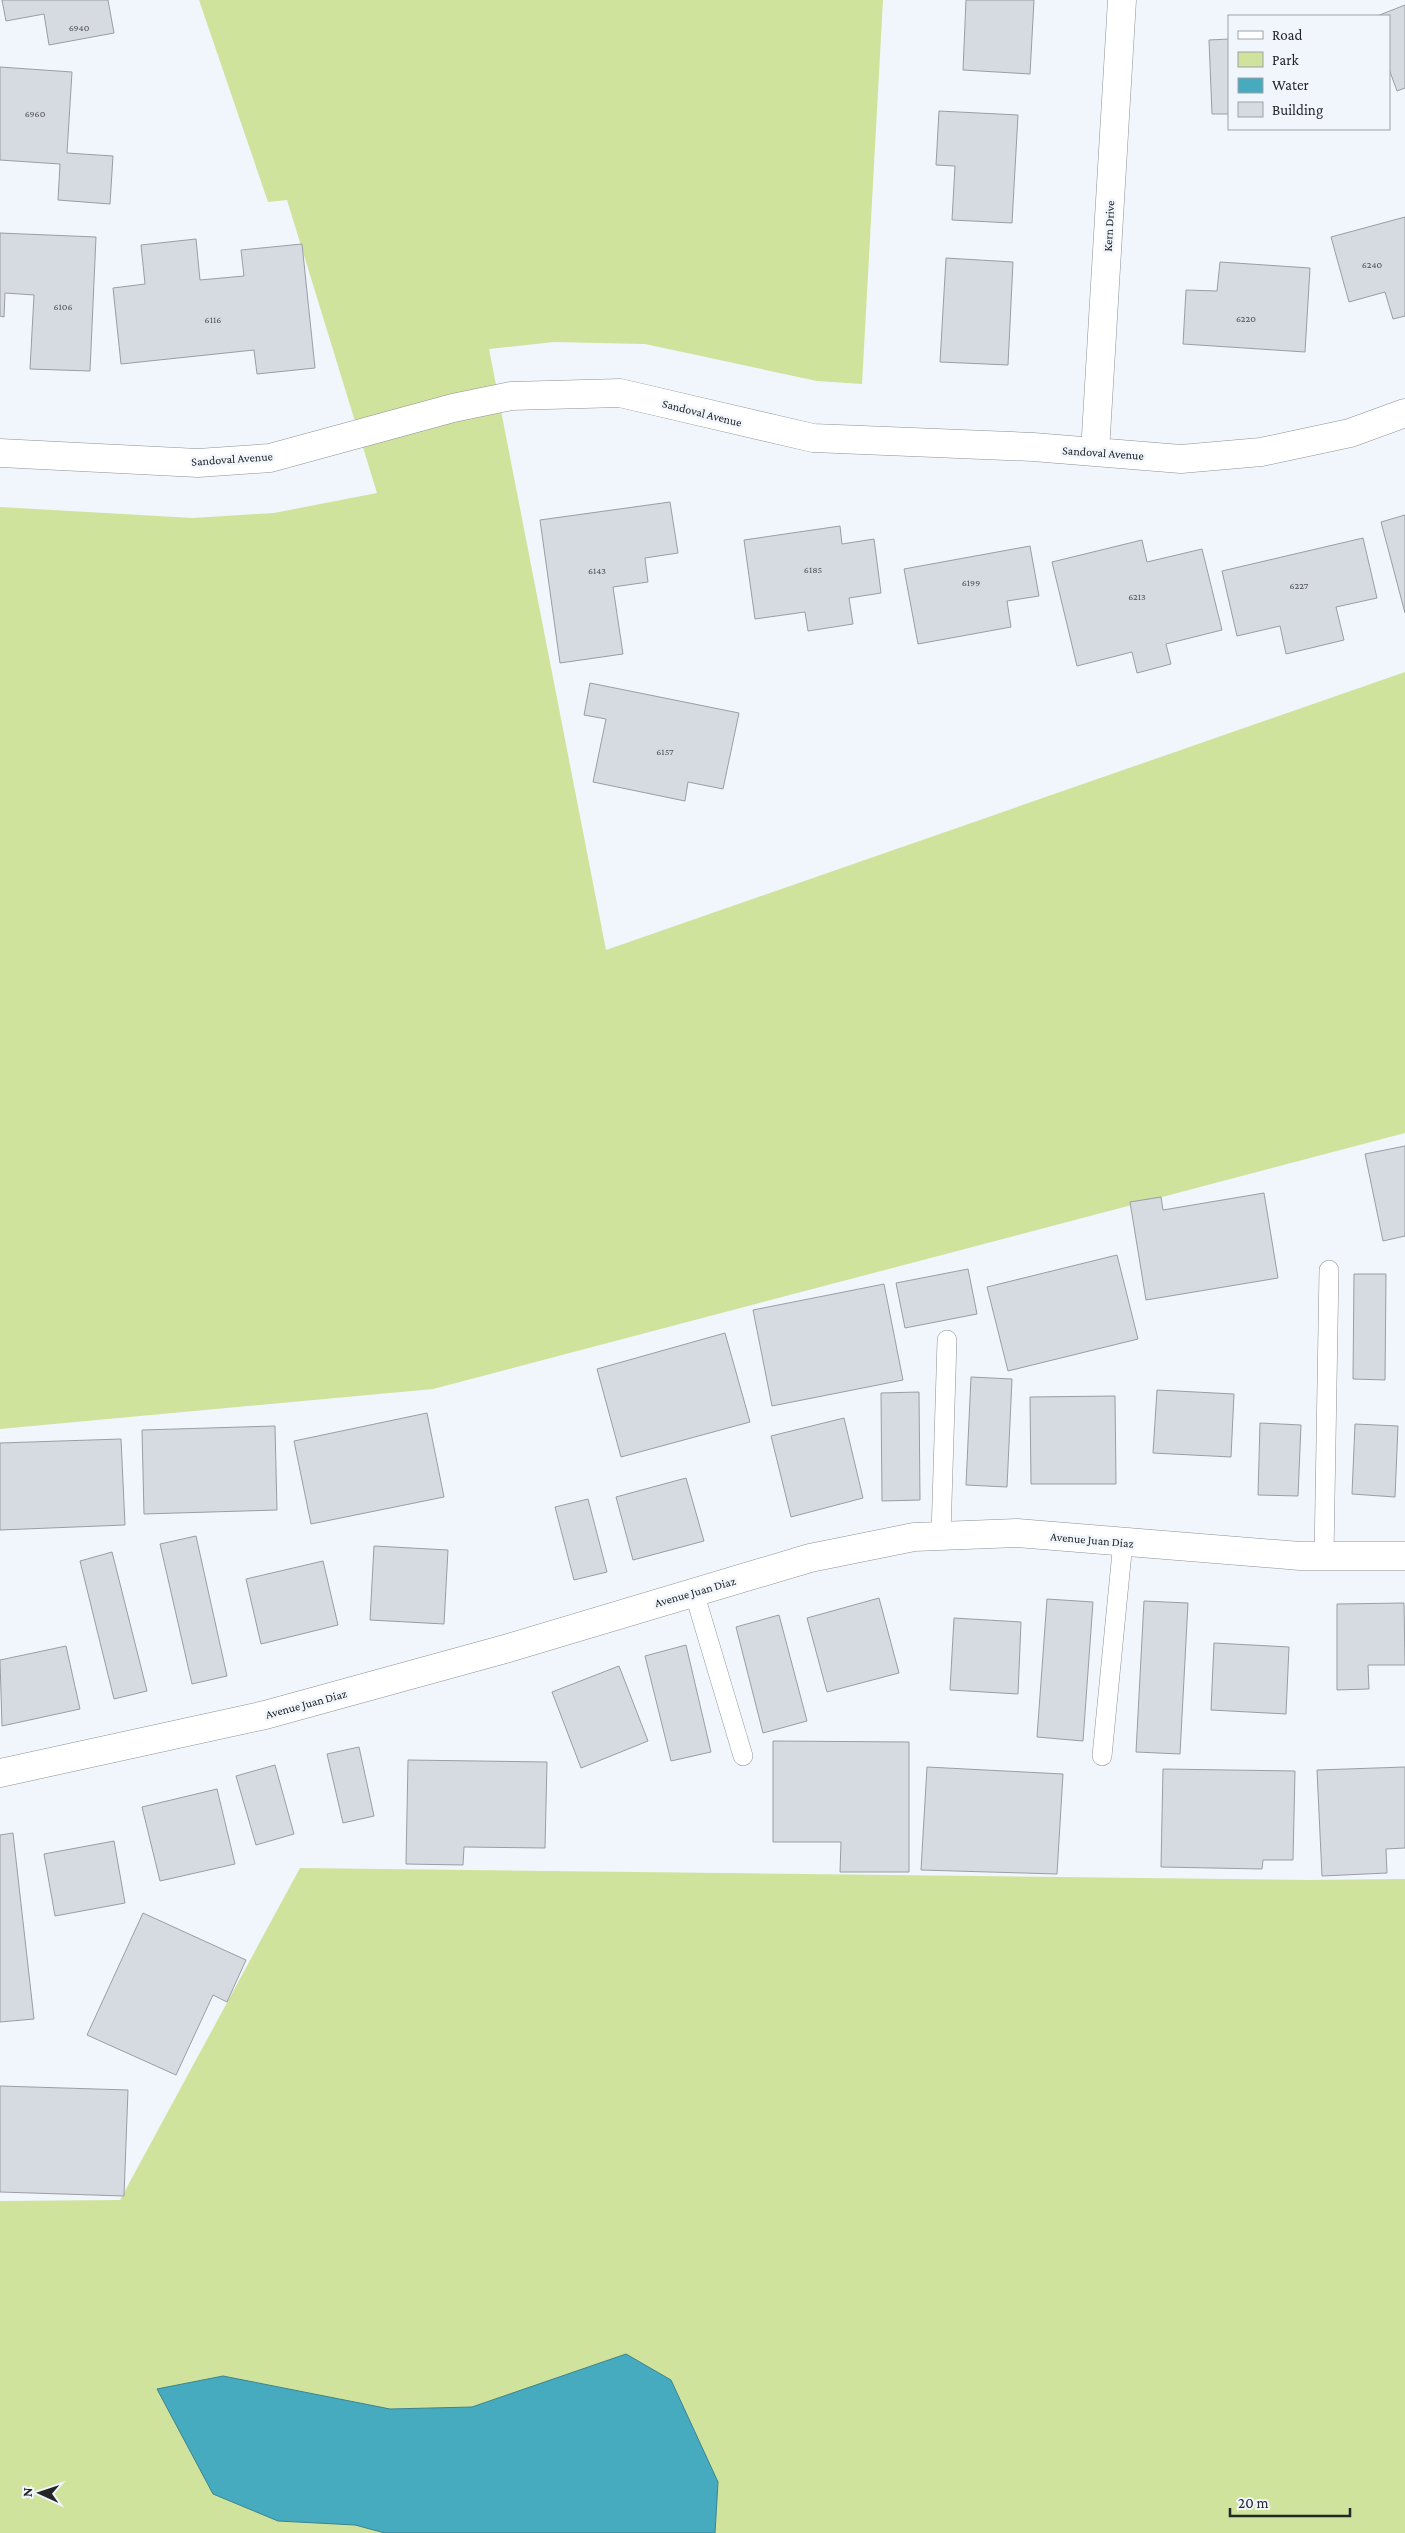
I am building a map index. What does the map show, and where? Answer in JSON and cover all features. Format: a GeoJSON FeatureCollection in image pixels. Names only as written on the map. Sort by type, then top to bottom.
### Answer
{"type":"FeatureCollection","features":[{"type":"Feature","properties":{"kind":"street","name":"Kern Drive"},"geometry":{"type":"LineString","coordinates":[[1095,452],[1122,0]]}},
{"type":"Feature","properties":{"kind":"street","name":"Sandoval Avenue"},"geometry":{"type":"LineString","coordinates":[[0,453],[198,464],[270,458],[453,408],[510,396],[620,393],[813,438],[1181,458],[1261,452],[1350,433],[1405,414]]}},
{"type":"Feature","properties":{"kind":"street","name":"Avenue Juan Diaz"},"geometry":{"type":"LineString","coordinates":[[0,1773],[265,1715],[505,1649],[810,1558],[914,1537],[1017,1533],[1300,1556],[1405,1556]]}},
{"type":"Feature","properties":{"kind":"lane"},"geometry":{"type":"LineString","coordinates":[[1324,1556],[1330,1270]]}},
{"type":"Feature","properties":{"kind":"lane"},"geometry":{"type":"LineString","coordinates":[[941,1536],[947,1340]]}},
{"type":"Feature","properties":{"kind":"lane"},"geometry":{"type":"LineString","coordinates":[[1102,1756],[1123,1542]]}},
{"type":"Feature","properties":{"kind":"lane"},"geometry":{"type":"LineString","coordinates":[[694,1592],[743,1756]]}},
{"type":"Feature","properties":{"kind":"green space"},"geometry":{"type":"Polygon","coordinates":[[[199,0],[883,0],[862,384],[817,381],[645,344],[554,342],[489,349],[606,950],[1405,672],[1405,1133],[433,1389],[0,1429],[0,507],[193,518],[274,513],[377,493],[287,200],[268,202],[199,0]]]}},
{"type":"Feature","properties":{"kind":"green space"},"geometry":{"type":"Polygon","coordinates":[[[300,1868],[1306,1880],[1405,1879],[1405,2533],[0,2533],[0,2201],[120,2200],[300,1868]]]}},
{"type":"Feature","properties":{"kind":"water"},"geometry":{"type":"Polygon","coordinates":[[[626,2354],[671,2380],[718,2482],[715,2533],[385,2533],[355,2525],[278,2521],[213,2494],[157,2389],[223,2376],[390,2409],[472,2407],[626,2354]]]}},
{"type":"Feature","properties":{"kind":"building"},"geometry":{"type":"Polygon","coordinates":[[[2,0],[108,0],[114,33],[49,45],[44,14],[6,21],[2,0]]]}},
{"type":"Feature","properties":{"kind":"building"},"geometry":{"type":"Polygon","coordinates":[[[966,0],[1034,0],[1030,74],[963,70],[966,0]]]}},
{"type":"Feature","properties":{"kind":"building"},"geometry":{"type":"Polygon","coordinates":[[[1405,5],[1405,88],[1397,91],[1390,72],[1390,15],[1380,15],[1405,5]]]}},
{"type":"Feature","properties":{"kind":"building"},"geometry":{"type":"Polygon","coordinates":[[[1228,39],[1228,114],[1212,114],[1209,40],[1228,39]]]}},
{"type":"Feature","properties":{"kind":"building"},"geometry":{"type":"Polygon","coordinates":[[[0,67],[72,72],[67,153],[113,156],[110,204],[58,200],[60,164],[0,160],[0,67]]]}},
{"type":"Feature","properties":{"kind":"building"},"geometry":{"type":"Polygon","coordinates":[[[939,111],[1018,115],[1012,223],[952,220],[955,166],[936,165],[939,111]]]}},
{"type":"Feature","properties":{"kind":"building"},"geometry":{"type":"Polygon","coordinates":[[[1405,217],[1405,316],[1393,319],[1385,292],[1349,302],[1331,237],[1405,217]]]}},
{"type":"Feature","properties":{"kind":"building"},"geometry":{"type":"Polygon","coordinates":[[[0,233],[96,237],[90,371],[30,369],[34,295],[5,293],[4,317],[0,316],[0,233]]]}},
{"type":"Feature","properties":{"kind":"building"},"geometry":{"type":"Polygon","coordinates":[[[196,239],[200,280],[244,276],[241,250],[302,244],[315,368],[257,374],[254,350],[121,364],[113,288],[145,284],[141,245],[196,239]]]}},
{"type":"Feature","properties":{"kind":"building"},"geometry":{"type":"Polygon","coordinates":[[[946,258],[1013,262],[1008,365],[940,362],[946,258]]]}},
{"type":"Feature","properties":{"kind":"building"},"geometry":{"type":"Polygon","coordinates":[[[1220,262],[1310,268],[1305,352],[1183,344],[1186,290],[1217,291],[1220,262]]]}},
{"type":"Feature","properties":{"kind":"building"},"geometry":{"type":"Polygon","coordinates":[[[670,502],[678,553],[645,558],[648,582],[613,587],[623,654],[560,663],[540,520],[670,502]]]}},
{"type":"Feature","properties":{"kind":"building"},"geometry":{"type":"Polygon","coordinates":[[[1405,515],[1405,613],[1381,522],[1405,515]]]}},
{"type":"Feature","properties":{"kind":"building"},"geometry":{"type":"Polygon","coordinates":[[[840,526],[842,544],[874,539],[881,593],[849,598],[853,624],[808,631],[805,612],[755,619],[744,540],[840,526]]]}},
{"type":"Feature","properties":{"kind":"building"},"geometry":{"type":"Polygon","coordinates":[[[1363,538],[1377,598],[1336,607],[1344,640],[1286,654],[1280,626],[1237,636],[1222,571],[1363,538]]]}},
{"type":"Feature","properties":{"kind":"building"},"geometry":{"type":"Polygon","coordinates":[[[1142,540],[1147,562],[1202,549],[1222,630],[1166,644],[1171,664],[1137,673],[1132,652],[1077,666],[1052,562],[1142,540]]]}},
{"type":"Feature","properties":{"kind":"building"},"geometry":{"type":"Polygon","coordinates":[[[1030,546],[1039,596],[1007,601],[1011,627],[918,644],[904,569],[1030,546]]]}},
{"type":"Feature","properties":{"kind":"building"},"geometry":{"type":"Polygon","coordinates":[[[590,683],[739,713],[723,789],[688,782],[685,801],[593,782],[606,719],[584,715],[590,683]]]}},
{"type":"Feature","properties":{"kind":"building"},"geometry":{"type":"Polygon","coordinates":[[[1405,1146],[1405,1236],[1383,1241],[1365,1154],[1405,1146]]]}},
{"type":"Feature","properties":{"kind":"building"},"geometry":{"type":"Polygon","coordinates":[[[1264,1193],[1278,1278],[1146,1300],[1130,1202],[1161,1197],[1163,1210],[1264,1193]]]}},
{"type":"Feature","properties":{"kind":"building"},"geometry":{"type":"Polygon","coordinates":[[[1117,1255],[1138,1339],[1008,1371],[987,1287],[1117,1255]]]}},
{"type":"Feature","properties":{"kind":"building"},"geometry":{"type":"Polygon","coordinates":[[[968,1269],[977,1314],[905,1328],[896,1283],[968,1269]]]}},
{"type":"Feature","properties":{"kind":"building"},"geometry":{"type":"Polygon","coordinates":[[[1354,1274],[1386,1274],[1385,1380],[1353,1379],[1354,1274]]]}},
{"type":"Feature","properties":{"kind":"building"},"geometry":{"type":"Polygon","coordinates":[[[884,1284],[903,1380],[772,1406],[753,1310],[884,1284]]]}},
{"type":"Feature","properties":{"kind":"building"},"geometry":{"type":"Polygon","coordinates":[[[725,1333],[750,1422],[621,1457],[597,1369],[725,1333]]]}},
{"type":"Feature","properties":{"kind":"building"},"geometry":{"type":"Polygon","coordinates":[[[971,1377],[1012,1379],[1007,1487],[966,1485],[971,1377]]]}},
{"type":"Feature","properties":{"kind":"building"},"geometry":{"type":"Polygon","coordinates":[[[1157,1390],[1234,1394],[1231,1457],[1153,1453],[1157,1390]]]}},
{"type":"Feature","properties":{"kind":"building"},"geometry":{"type":"Polygon","coordinates":[[[919,1392],[920,1500],[882,1501],[881,1393],[919,1392]]]}},
{"type":"Feature","properties":{"kind":"building"},"geometry":{"type":"Polygon","coordinates":[[[1115,1396],[1116,1484],[1031,1484],[1030,1397],[1115,1396]]]}},
{"type":"Feature","properties":{"kind":"building"},"geometry":{"type":"Polygon","coordinates":[[[427,1413],[444,1497],[311,1524],[294,1441],[427,1413]]]}},
{"type":"Feature","properties":{"kind":"building"},"geometry":{"type":"Polygon","coordinates":[[[844,1418],[863,1498],[791,1517],[771,1436],[844,1418]]]}},
{"type":"Feature","properties":{"kind":"building"},"geometry":{"type":"Polygon","coordinates":[[[1260,1423],[1301,1425],[1298,1496],[1258,1495],[1260,1423]]]}},
{"type":"Feature","properties":{"kind":"building"},"geometry":{"type":"Polygon","coordinates":[[[1355,1424],[1398,1426],[1395,1497],[1352,1494],[1355,1424]]]}},
{"type":"Feature","properties":{"kind":"building"},"geometry":{"type":"Polygon","coordinates":[[[275,1426],[277,1510],[144,1514],[142,1430],[275,1426]]]}},
{"type":"Feature","properties":{"kind":"building"},"geometry":{"type":"Polygon","coordinates":[[[121,1439],[125,1525],[0,1530],[0,1443],[121,1439]]]}},
{"type":"Feature","properties":{"kind":"building"},"geometry":{"type":"Polygon","coordinates":[[[686,1478],[704,1541],[633,1560],[616,1497],[686,1478]]]}},
{"type":"Feature","properties":{"kind":"building"},"geometry":{"type":"Polygon","coordinates":[[[588,1499],[607,1572],[574,1580],[555,1507],[588,1499]]]}},
{"type":"Feature","properties":{"kind":"building"},"geometry":{"type":"Polygon","coordinates":[[[196,1536],[227,1676],[192,1684],[160,1544],[196,1536]]]}},
{"type":"Feature","properties":{"kind":"building"},"geometry":{"type":"Polygon","coordinates":[[[374,1546],[448,1550],[444,1624],[370,1620],[374,1546]]]}},
{"type":"Feature","properties":{"kind":"building"},"geometry":{"type":"Polygon","coordinates":[[[112,1552],[147,1691],[114,1699],[80,1561],[112,1552]]]}},
{"type":"Feature","properties":{"kind":"building"},"geometry":{"type":"Polygon","coordinates":[[[323,1561],[338,1625],[261,1644],[246,1579],[323,1561]]]}},
{"type":"Feature","properties":{"kind":"building"},"geometry":{"type":"Polygon","coordinates":[[[879,1598],[899,1673],[827,1692],[807,1618],[879,1598]]]}},
{"type":"Feature","properties":{"kind":"building"},"geometry":{"type":"Polygon","coordinates":[[[1047,1599],[1093,1602],[1083,1741],[1037,1737],[1047,1599]]]}},
{"type":"Feature","properties":{"kind":"building"},"geometry":{"type":"Polygon","coordinates":[[[1144,1601],[1188,1603],[1180,1754],[1136,1752],[1144,1601]]]}},
{"type":"Feature","properties":{"kind":"building"},"geometry":{"type":"Polygon","coordinates":[[[1404,1603],[1405,1665],[1368,1665],[1369,1689],[1337,1690],[1337,1604],[1404,1603]]]}},
{"type":"Feature","properties":{"kind":"building"},"geometry":{"type":"Polygon","coordinates":[[[779,1615],[807,1721],[763,1733],[736,1627],[779,1615]]]}},
{"type":"Feature","properties":{"kind":"building"},"geometry":{"type":"Polygon","coordinates":[[[954,1618],[1021,1622],[1018,1694],[950,1690],[954,1618]]]}},
{"type":"Feature","properties":{"kind":"building"},"geometry":{"type":"Polygon","coordinates":[[[1214,1643],[1289,1647],[1286,1714],[1211,1710],[1214,1643]]]}},
{"type":"Feature","properties":{"kind":"building"},"geometry":{"type":"Polygon","coordinates":[[[686,1645],[711,1752],[671,1761],[645,1656],[686,1645]]]}},
{"type":"Feature","properties":{"kind":"building"},"geometry":{"type":"Polygon","coordinates":[[[66,1646],[80,1709],[2,1726],[0,1660],[66,1646]]]}},
{"type":"Feature","properties":{"kind":"building"},"geometry":{"type":"Polygon","coordinates":[[[619,1666],[648,1741],[581,1768],[552,1692],[619,1666]]]}},
{"type":"Feature","properties":{"kind":"building"},"geometry":{"type":"Polygon","coordinates":[[[773,1741],[909,1742],[909,1872],[840,1872],[841,1842],[773,1842],[773,1741]]]}},
{"type":"Feature","properties":{"kind":"building"},"geometry":{"type":"Polygon","coordinates":[[[359,1747],[374,1816],[343,1823],[327,1754],[359,1747]]]}},
{"type":"Feature","properties":{"kind":"building"},"geometry":{"type":"Polygon","coordinates":[[[408,1760],[547,1762],[545,1848],[464,1847],[463,1865],[406,1864],[408,1760]]]}},
{"type":"Feature","properties":{"kind":"building"},"geometry":{"type":"Polygon","coordinates":[[[275,1765],[294,1834],[256,1845],[236,1776],[275,1765]]]}},
{"type":"Feature","properties":{"kind":"building"},"geometry":{"type":"Polygon","coordinates":[[[927,1767],[1063,1774],[1057,1874],[921,1870],[927,1767]]]}},
{"type":"Feature","properties":{"kind":"building"},"geometry":{"type":"Polygon","coordinates":[[[1405,1767],[1405,1848],[1386,1849],[1387,1873],[1322,1876],[1317,1770],[1405,1767]]]}},
{"type":"Feature","properties":{"kind":"building"},"geometry":{"type":"Polygon","coordinates":[[[1163,1769],[1295,1771],[1293,1860],[1263,1860],[1262,1869],[1161,1867],[1163,1769]]]}},
{"type":"Feature","properties":{"kind":"building"},"geometry":{"type":"Polygon","coordinates":[[[217,1789],[235,1864],[160,1881],[142,1807],[217,1789]]]}},
{"type":"Feature","properties":{"kind":"building"},"geometry":{"type":"Polygon","coordinates":[[[13,1833],[34,2019],[0,2022],[0,1835],[13,1833]]]}},
{"type":"Feature","properties":{"kind":"building"},"geometry":{"type":"Polygon","coordinates":[[[114,1841],[125,1903],[55,1916],[44,1854],[114,1841]]]}},
{"type":"Feature","properties":{"kind":"building"},"geometry":{"type":"Polygon","coordinates":[[[143,1913],[246,1960],[227,2002],[213,1995],[176,2075],[87,2035],[143,1913]]]}},
{"type":"Feature","properties":{"kind":"building"},"geometry":{"type":"Polygon","coordinates":[[[0,2086],[128,2090],[124,2196],[0,2192],[0,2086]]]}}]}
